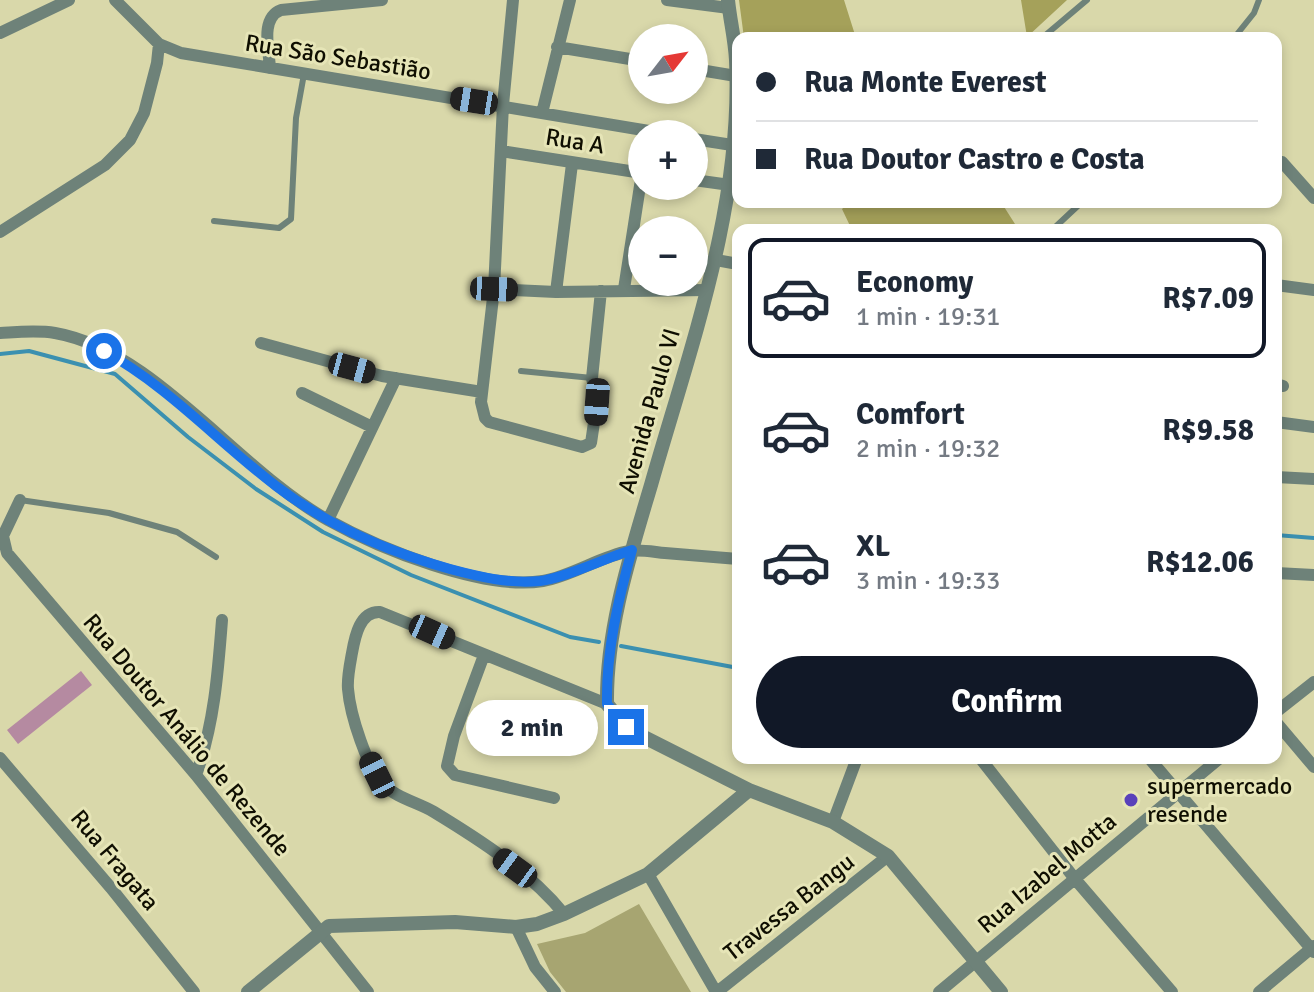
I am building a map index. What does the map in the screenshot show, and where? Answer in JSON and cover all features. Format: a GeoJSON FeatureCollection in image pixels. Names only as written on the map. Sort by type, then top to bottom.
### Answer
{"type":"FeatureCollection","features":[{"type":"Feature","properties":{"kind":"street"},"geometry":{"type":"LineString","coordinates":[[0,33],[69,0]]}},
{"type":"Feature","properties":{"kind":"street","name":"Rua São Sebastião"},"geometry":{"type":"LineString","coordinates":[[115,0],[159,44],[181,53],[628,127]]}},
{"type":"Feature","properties":{"kind":"street"},"geometry":{"type":"LineString","coordinates":[[270,68],[268,32],[272,14],[281,10],[382,0]]}},
{"type":"Feature","properties":{"kind":"street"},"geometry":{"type":"LineString","coordinates":[[513,0],[503,105],[494,289],[481,402],[489,422],[582,447],[589,445],[594,438],[597,402],[592,378],[601,291]]}},
{"type":"Feature","properties":{"kind":"street"},"geometry":{"type":"LineString","coordinates":[[542,113],[570,0]]}},
{"type":"Feature","properties":{"kind":"street"},"geometry":{"type":"LineString","coordinates":[[667,0],[728,4]]}},
{"type":"Feature","properties":{"kind":"street","name":"Avenida Paulo VI"},"geometry":{"type":"LineString","coordinates":[[728,4],[732,32]]}},
{"type":"Feature","properties":{"kind":"street"},"geometry":{"type":"LineString","coordinates":[[0,232],[105,165],[130,140],[144,113],[159,44]]}},
{"type":"Feature","properties":{"kind":"street"},"geometry":{"type":"LineString","coordinates":[[557,47],[628,59]]}},
{"type":"Feature","properties":{"kind":"street"},"geometry":{"type":"LineString","coordinates":[[708,71],[732,75]]}},
{"type":"Feature","properties":{"kind":"street"},"geometry":{"type":"LineString","coordinates":[[708,141],[732,145]]}},
{"type":"Feature","properties":{"kind":"street","name":"Avenida Paulo VI"},"geometry":{"type":"LineString","coordinates":[[708,287],[730,185],[732,145]]}},
{"type":"Feature","properties":{"kind":"street","name":"Rua A"},"geometry":{"type":"LineString","coordinates":[[501,151],[628,171]]}},
{"type":"Feature","properties":{"kind":"street"},"geometry":{"type":"LineString","coordinates":[[1282,162],[1314,198]]}},
{"type":"Feature","properties":{"kind":"street"},"geometry":{"type":"LineString","coordinates":[[556,292],[572,164]]}},
{"type":"Feature","properties":{"kind":"street"},"geometry":{"type":"LineString","coordinates":[[708,182],[730,185]]}},
{"type":"Feature","properties":{"kind":"street"},"geometry":{"type":"LineString","coordinates":[[624,289],[638,200]]}},
{"type":"Feature","properties":{"kind":"street"},"geometry":{"type":"LineString","coordinates":[[716,260],[732,263]]}},
{"type":"Feature","properties":{"kind":"street"},"geometry":{"type":"LineString","coordinates":[[1282,286],[1314,290]]}},
{"type":"Feature","properties":{"kind":"street"},"geometry":{"type":"LineString","coordinates":[[494,289],[556,292],[628,289]]}},
{"type":"Feature","properties":{"kind":"street","name":"Avenida Paulo VI"},"geometry":{"type":"LineString","coordinates":[[607,704],[606,676],[622,588],[705,296]]}},
{"type":"Feature","properties":{"kind":"street"},"geometry":{"type":"LineString","coordinates":[[0,333],[40,331],[88,343],[136,369],[198,418],[275,486],[328,520],[427,563],[508,582],[543,581],[632,550],[732,558]]}},
{"type":"Feature","properties":{"kind":"street"},"geometry":{"type":"LineString","coordinates":[[261,343],[396,378],[482,392]]}},
{"type":"Feature","properties":{"kind":"street"},"geometry":{"type":"LineString","coordinates":[[328,520],[396,378]]}},
{"type":"Feature","properties":{"kind":"street"},"geometry":{"type":"LineString","coordinates":[[302,393],[372,427]]}},
{"type":"Feature","properties":{"kind":"street"},"geometry":{"type":"LineString","coordinates":[[1282,423],[1314,427]]}},
{"type":"Feature","properties":{"kind":"street"},"geometry":{"type":"LineString","coordinates":[[1282,477],[1314,479]]}},
{"type":"Feature","properties":{"kind":"street","name":"Rua Doutor Análio de Rezende"},"geometry":{"type":"LineString","coordinates":[[20,500],[3,536],[7,553],[196,775],[368,992]]}},
{"type":"Feature","properties":{"kind":"street"},"geometry":{"type":"LineString","coordinates":[[1282,573],[1314,575]]}},
{"type":"Feature","properties":{"kind":"street"},"geometry":{"type":"LineString","coordinates":[[564,914],[546,892],[499,856],[432,811],[383,785],[364,748],[348,689],[355,637],[369,613],[380,612],[607,704],[626,727],[642,736],[749,790],[833,822],[888,856],[1001,992]]}},
{"type":"Feature","properties":{"kind":"street"},"geometry":{"type":"LineString","coordinates":[[196,775],[207,745],[214,704],[222,620]]}},
{"type":"Feature","properties":{"kind":"street"},"geometry":{"type":"LineString","coordinates":[[484,655],[454,736],[447,766],[455,775],[554,798]]}},
{"type":"Feature","properties":{"kind":"street"},"geometry":{"type":"LineString","coordinates":[[1282,707],[1314,682]]}},
{"type":"Feature","properties":{"kind":"street"},"geometry":{"type":"LineString","coordinates":[[1282,729],[1314,767]]}},
{"type":"Feature","properties":{"kind":"street","name":"Rua Fragata"},"geometry":{"type":"LineString","coordinates":[[0,758],[111,888],[194,992]]}},
{"type":"Feature","properties":{"kind":"street"},"geometry":{"type":"LineString","coordinates":[[833,822],[855,764]]}},
{"type":"Feature","properties":{"kind":"street"},"geometry":{"type":"LineString","coordinates":[[985,764],[1075,879],[1172,992]]}},
{"type":"Feature","properties":{"kind":"street"},"geometry":{"type":"LineString","coordinates":[[1154,764],[1248,877],[1313,949],[1259,992]]}},
{"type":"Feature","properties":{"kind":"street","name":"Rua Izabel Motta"},"geometry":{"type":"LineString","coordinates":[[939,992],[1213,764]]}},
{"type":"Feature","properties":{"kind":"street"},"geometry":{"type":"LineString","coordinates":[[248,992],[329,926],[455,922],[516,927],[537,924],[564,914],[648,874],[749,790]]}},
{"type":"Feature","properties":{"kind":"street","name":"Travessa Bangu"},"geometry":{"type":"LineString","coordinates":[[716,992],[888,856]]}},
{"type":"Feature","properties":{"kind":"street"},"geometry":{"type":"LineString","coordinates":[[648,874],[716,992]]}},
{"type":"Feature","properties":{"kind":"street"},"geometry":{"type":"LineString","coordinates":[[516,927],[535,967],[555,992]]}},
{"type":"Feature","properties":{"kind":"lane"},"geometry":{"type":"LineString","coordinates":[[1049,32],[1087,0]]}},
{"type":"Feature","properties":{"kind":"lane"},"geometry":{"type":"LineString","coordinates":[[1239,32],[1254,13],[1259,0]]}},
{"type":"Feature","properties":{"kind":"lane"},"geometry":{"type":"LineString","coordinates":[[214,221],[279,228],[291,219],[296,118],[304,74]]}},
{"type":"Feature","properties":{"kind":"lane"},"geometry":{"type":"LineString","coordinates":[[1058,224],[1074,209]]}},
{"type":"Feature","properties":{"kind":"lane"},"geometry":{"type":"LineString","coordinates":[[521,371],[592,378]]}},
{"type":"Feature","properties":{"kind":"lane"},"geometry":{"type":"LineString","coordinates":[[20,500],[109,513],[177,532],[216,557]]}},
{"type":"Feature","properties":{"kind":"shaded area"},"geometry":{"type":"Polygon","coordinates":[[[739,0],[844,0],[854,32],[743,32],[739,0]]]}},
{"type":"Feature","properties":{"kind":"shaded area"},"geometry":{"type":"Polygon","coordinates":[[[1021,0],[1067,0],[1032,32],[1026,32],[1021,0]]]}},
{"type":"Feature","properties":{"kind":"shaded area"},"geometry":{"type":"Polygon","coordinates":[[[1005,208],[1015,224],[849,224],[842,209],[1005,208]]]}},
{"type":"Feature","properties":{"kind":"shaded area"},"geometry":{"type":"Polygon","coordinates":[[[639,904],[691,992],[566,992],[550,972],[537,944],[585,933],[639,904]]]}},
{"type":"Feature","properties":{"kind":"building"},"geometry":{"type":"Polygon","coordinates":[[[81,671],[92,685],[18,744],[7,730],[81,671]]]}},
{"type":"Feature","properties":{"kind":"waterway"},"geometry":{"type":"LineString","coordinates":[[0,354],[29,351],[115,374],[188,437],[256,489],[323,532],[411,575],[570,637],[599,642]]}},
{"type":"Feature","properties":{"kind":"waterway"},"geometry":{"type":"LineString","coordinates":[[1282,535],[1314,538]]}},
{"type":"Feature","properties":{"kind":"waterway"},"geometry":{"type":"LineString","coordinates":[[621,646],[732,667]]}},
{"type":"Feature","properties":{"kind":"place","name":"supermercado resende"},"geometry":{"type":"Point","coordinates":[1131,800]}},
{"type":"Feature","properties":{"kind":"route"},"geometry":{"type":"LineString","coordinates":[[104,351],[159,386],[275,486],[328,520],[368,540],[427,563],[508,582],[543,581],[632,550],[606,676],[607,704],[626,727]]}}]}
